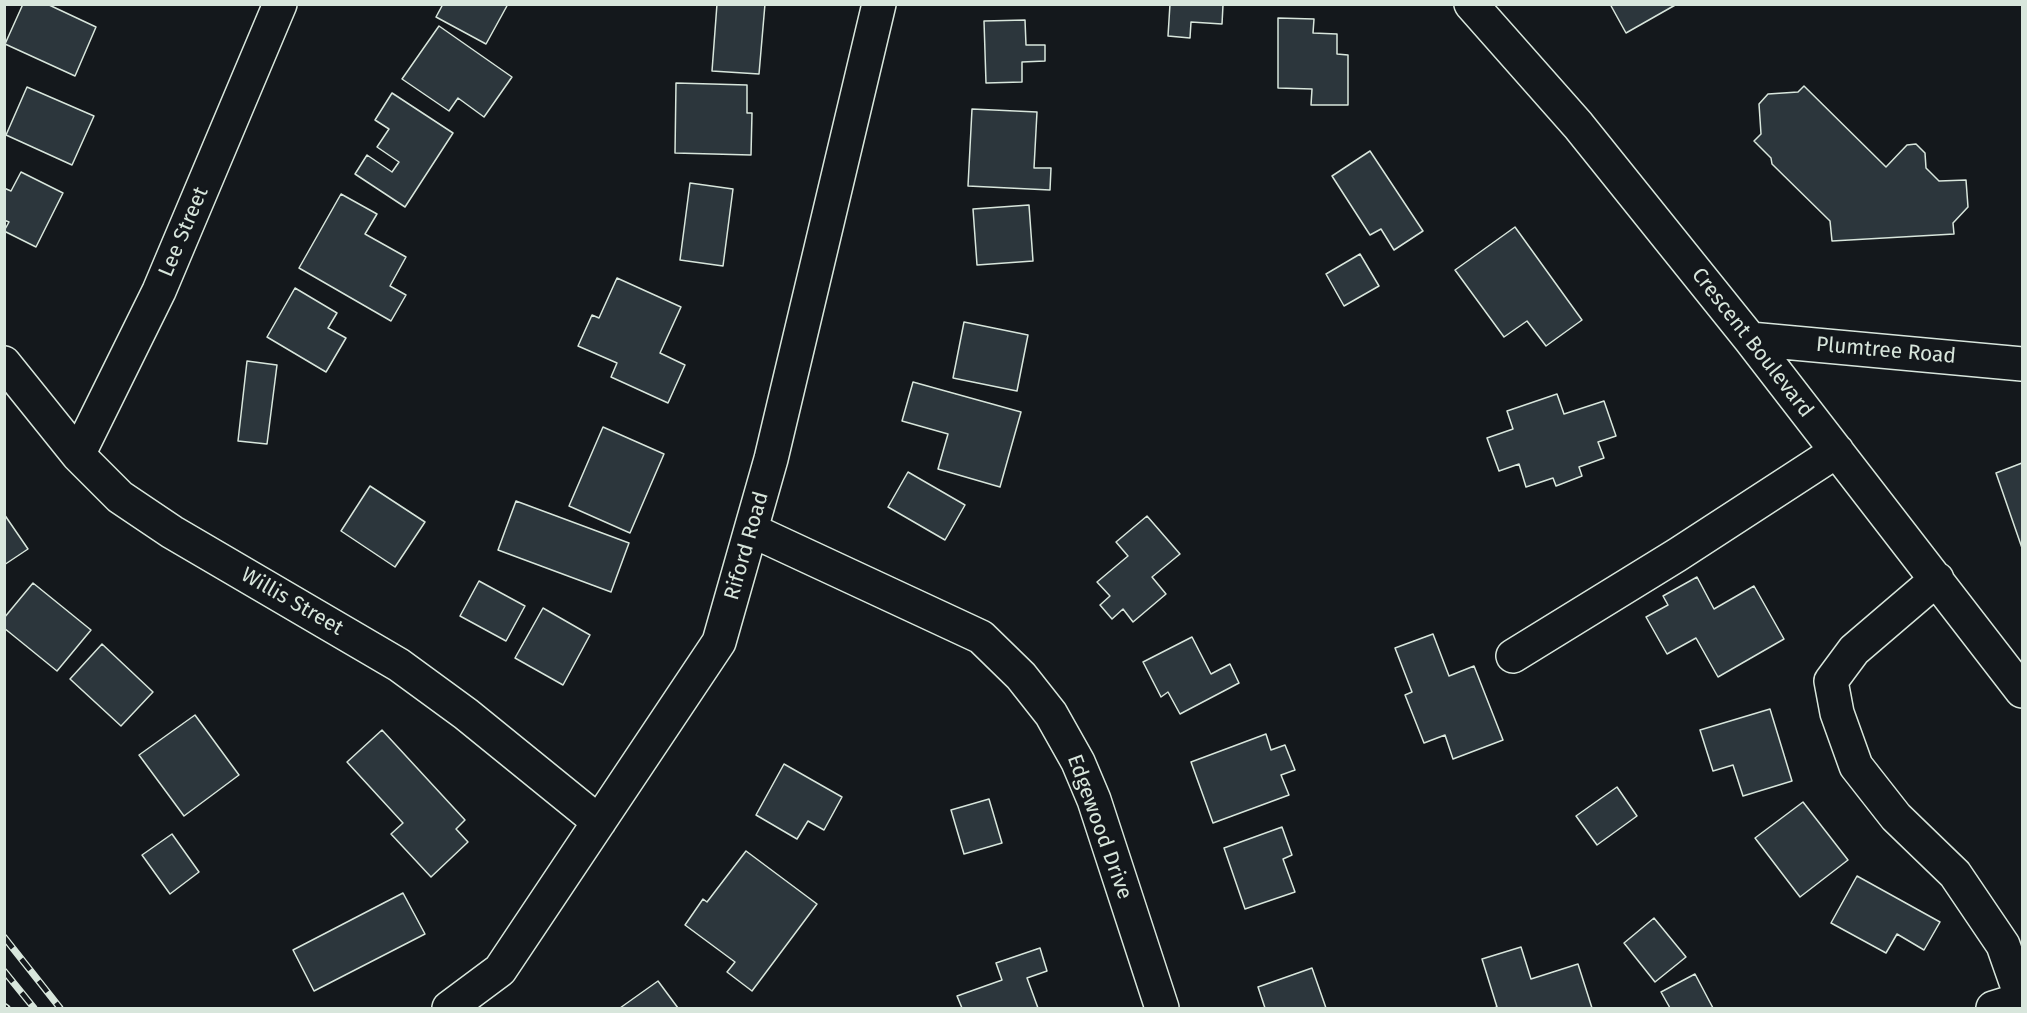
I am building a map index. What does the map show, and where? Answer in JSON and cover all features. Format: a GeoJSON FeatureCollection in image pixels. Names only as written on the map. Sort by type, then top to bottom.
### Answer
{"type":"FeatureCollection","features":[{"type":"Feature","properties":{"kind":"street","name":"Lee Street"},"geometry":{"type":"LineString","coordinates":[[78,455],[159,291],[280,4]]}},
{"type":"Feature","properties":{"kind":"street","name":"Riford Road"},"geometry":{"type":"LineString","coordinates":[[449,1008],[501,970],[719,642],[751,530],[819,265],[838,173],[879,4]]}},
{"type":"Feature","properties":{"kind":"street","name":"Crescent Boulevard"},"geometry":{"type":"LineString","coordinates":[[1471,4],[1578,125],[1750,339],[2022,691]]}},
{"type":"Feature","properties":{"kind":"street","name":"Plumtree Road"},"geometry":{"type":"LineString","coordinates":[[1750,339],[2022,364]]}},
{"type":"Feature","properties":{"kind":"street","name":"Willis Street"},"geometry":{"type":"LineString","coordinates":[[4,363],[78,455],[120,497],[172,532],[399,665],[466,714],[599,822]]}},
{"type":"Feature","properties":{"kind":"street"},"geometry":{"type":"LineString","coordinates":[[1513,656],[1677,555],[1837,451]]}},
{"type":"Feature","properties":{"kind":"street","name":"Edgewood Drive"},"geometry":{"type":"LineString","coordinates":[[751,530],[981,637],[1021,676],[1051,714],[1078,762],[1094,800],[1162,1008]]}},
{"type":"Feature","properties":{"kind":"street"},"geometry":{"type":"LineString","coordinates":[[1937,579],[1854,650],[1831,681],[1837,713],[1856,766],[1896,817],[1955,874],[2003,945],[2012,1002]]}},
{"type":"Feature","properties":{"kind":"building"},"geometry":{"type":"Polygon","coordinates":[[[23,4],[47,4],[96,27],[75,76],[5,44],[23,4]]]}},
{"type":"Feature","properties":{"kind":"building"},"geometry":{"type":"Polygon","coordinates":[[[443,4],[508,4],[486,44],[436,17],[443,4]]]}},
{"type":"Feature","properties":{"kind":"building"},"geometry":{"type":"Polygon","coordinates":[[[717,4],[765,4],[759,74],[712,71],[717,4]]]}},
{"type":"Feature","properties":{"kind":"building"},"geometry":{"type":"Polygon","coordinates":[[[1170,4],[1242,4],[1223,5],[1222,24],[1191,22],[1190,38],[1168,36],[1170,4]]]}},
{"type":"Feature","properties":{"kind":"building"},"geometry":{"type":"Polygon","coordinates":[[[1610,4],[1677,4],[1626,33],[1610,4]]]}},
{"type":"Feature","properties":{"kind":"building"},"geometry":{"type":"Polygon","coordinates":[[[1278,18],[1314,19],[1313,33],[1337,34],[1337,54],[1348,55],[1348,105],[1311,105],[1312,89],[1278,88],[1278,18]]]}},
{"type":"Feature","properties":{"kind":"building"},"geometry":{"type":"Polygon","coordinates":[[[1025,20],[1026,45],[1045,45],[1045,61],[1022,62],[1022,82],[986,83],[984,21],[1025,20]]]}},
{"type":"Feature","properties":{"kind":"building"},"geometry":{"type":"Polygon","coordinates":[[[439,26],[512,77],[484,117],[458,98],[449,111],[402,79],[439,26]]]}},
{"type":"Feature","properties":{"kind":"building"},"geometry":{"type":"Polygon","coordinates":[[[676,83],[747,85],[747,113],[752,113],[751,155],[675,153],[676,83]]]}},
{"type":"Feature","properties":{"kind":"building"},"geometry":{"type":"Polygon","coordinates":[[[1804,86],[1886,167],[1907,145],[1916,144],[1925,153],[1926,168],[1939,181],[1966,180],[1968,207],[1953,223],[1954,234],[1832,241],[1830,221],[1772,164],[1771,158],[1754,141],[1761,134],[1759,104],[1768,94],[1798,92],[1804,86]]]}},
{"type":"Feature","properties":{"kind":"building"},"geometry":{"type":"Polygon","coordinates":[[[27,87],[94,116],[72,165],[6,135],[27,87]]]}},
{"type":"Feature","properties":{"kind":"building"},"geometry":{"type":"Polygon","coordinates":[[[392,93],[453,133],[405,207],[355,174],[367,155],[392,172],[399,162],[377,147],[389,129],[375,120],[392,93]]]}},
{"type":"Feature","properties":{"kind":"building"},"geometry":{"type":"Polygon","coordinates":[[[972,109],[1037,112],[1034,168],[1051,168],[1050,190],[968,186],[972,109]]]}},
{"type":"Feature","properties":{"kind":"building"},"geometry":{"type":"Polygon","coordinates":[[[1370,151],[1423,231],[1394,250],[1381,229],[1370,235],[1332,176],[1370,151]]]}},
{"type":"Feature","properties":{"kind":"building"},"geometry":{"type":"Polygon","coordinates":[[[21,172],[63,193],[36,247],[4,231],[9,222],[4,220],[4,188],[11,191],[21,172]]]}},
{"type":"Feature","properties":{"kind":"building"},"geometry":{"type":"Polygon","coordinates":[[[690,183],[733,189],[723,266],[680,260],[690,183]]]}},
{"type":"Feature","properties":{"kind":"building"},"geometry":{"type":"Polygon","coordinates":[[[341,194],[377,214],[365,234],[406,257],[390,286],[406,295],[391,321],[299,268],[341,194]]]}},
{"type":"Feature","properties":{"kind":"building"},"geometry":{"type":"Polygon","coordinates":[[[1029,205],[1033,261],[977,265],[973,209],[1029,205]]]}},
{"type":"Feature","properties":{"kind":"building"},"geometry":{"type":"Polygon","coordinates":[[[1515,227],[1582,320],[1546,346],[1527,321],[1504,337],[1455,270],[1515,227]]]}},
{"type":"Feature","properties":{"kind":"building"},"geometry":{"type":"Polygon","coordinates":[[[1360,254],[1379,286],[1344,306],[1326,274],[1360,254]]]}},
{"type":"Feature","properties":{"kind":"building"},"geometry":{"type":"Polygon","coordinates":[[[617,278],[681,307],[660,353],[685,365],[668,403],[611,377],[617,363],[578,346],[592,315],[599,318],[617,278]]]}},
{"type":"Feature","properties":{"kind":"building"},"geometry":{"type":"Polygon","coordinates":[[[295,288],[337,313],[328,328],[346,338],[326,372],[267,337],[295,288]]]}},
{"type":"Feature","properties":{"kind":"building"},"geometry":{"type":"Polygon","coordinates":[[[964,322],[1028,335],[1017,391],[953,378],[964,322]]]}},
{"type":"Feature","properties":{"kind":"building"},"geometry":{"type":"Polygon","coordinates":[[[247,361],[277,365],[267,444],[238,441],[247,361]]]}},
{"type":"Feature","properties":{"kind":"building"},"geometry":{"type":"Polygon","coordinates":[[[913,382],[1021,412],[1000,487],[938,469],[948,434],[902,421],[913,382]]]}},
{"type":"Feature","properties":{"kind":"building"},"geometry":{"type":"Polygon","coordinates":[[[1557,394],[1564,414],[1604,401],[1616,436],[1598,442],[1604,458],[1579,467],[1582,476],[1556,486],[1553,478],[1526,487],[1519,464],[1499,471],[1487,438],[1513,429],[1507,411],[1557,394]]]}},
{"type":"Feature","properties":{"kind":"building"},"geometry":{"type":"Polygon","coordinates":[[[603,427],[664,454],[630,533],[569,506],[603,427]]]}},
{"type":"Feature","properties":{"kind":"building"},"geometry":{"type":"Polygon","coordinates":[[[2022,463],[2022,548],[1996,473],[2022,463]]]}},
{"type":"Feature","properties":{"kind":"building"},"geometry":{"type":"Polygon","coordinates":[[[908,472],[965,505],[945,540],[888,507],[908,472]]]}},
{"type":"Feature","properties":{"kind":"building"},"geometry":{"type":"Polygon","coordinates":[[[370,486],[425,522],[395,567],[341,531],[370,486]]]}},
{"type":"Feature","properties":{"kind":"building"},"geometry":{"type":"Polygon","coordinates":[[[516,501],[629,543],[611,592],[498,550],[516,501]]]}},
{"type":"Feature","properties":{"kind":"building"},"geometry":{"type":"Polygon","coordinates":[[[4,514],[28,549],[4,565],[4,514]]]}},
{"type":"Feature","properties":{"kind":"building"},"geometry":{"type":"Polygon","coordinates":[[[1147,516],[1180,554],[1152,577],[1166,594],[1133,622],[1123,609],[1112,619],[1100,605],[1110,596],[1097,582],[1128,556],[1116,542],[1147,516]]]}},
{"type":"Feature","properties":{"kind":"building"},"geometry":{"type":"Polygon","coordinates":[[[1697,577],[1714,609],[1754,586],[1784,639],[1718,677],[1696,638],[1667,654],[1646,617],[1668,605],[1663,596],[1697,577]]]}},
{"type":"Feature","properties":{"kind":"building"},"geometry":{"type":"Polygon","coordinates":[[[479,581],[525,606],[506,641],[460,616],[479,581]]]}},
{"type":"Feature","properties":{"kind":"building"},"geometry":{"type":"Polygon","coordinates":[[[33,583],[91,630],[57,671],[4,628],[4,618],[33,583]]]}},
{"type":"Feature","properties":{"kind":"building"},"geometry":{"type":"Polygon","coordinates":[[[543,608],[590,635],[563,685],[515,658],[543,608]]]}},
{"type":"Feature","properties":{"kind":"building"},"geometry":{"type":"Polygon","coordinates":[[[1433,634],[1449,676],[1474,666],[1503,740],[1453,759],[1445,735],[1424,743],[1405,695],[1412,692],[1395,648],[1433,634]]]}},
{"type":"Feature","properties":{"kind":"building"},"geometry":{"type":"Polygon","coordinates":[[[1192,637],[1211,674],[1230,664],[1239,683],[1180,714],[1168,692],[1161,697],[1143,662],[1192,637]]]}},
{"type":"Feature","properties":{"kind":"building"},"geometry":{"type":"Polygon","coordinates":[[[102,644],[153,692],[121,726],[70,679],[102,644]]]}},
{"type":"Feature","properties":{"kind":"building"},"geometry":{"type":"Polygon","coordinates":[[[1770,709],[1792,781],[1743,796],[1733,765],[1713,771],[1700,730],[1770,709]]]}},
{"type":"Feature","properties":{"kind":"building"},"geometry":{"type":"Polygon","coordinates":[[[195,715],[239,775],[184,816],[139,755],[195,715]]]}},
{"type":"Feature","properties":{"kind":"building"},"geometry":{"type":"Polygon","coordinates":[[[382,730],[465,820],[456,829],[468,842],[431,877],[391,834],[403,823],[347,762],[382,730]]]}},
{"type":"Feature","properties":{"kind":"building"},"geometry":{"type":"Polygon","coordinates":[[[1266,734],[1271,750],[1285,745],[1295,770],[1281,775],[1289,795],[1213,823],[1191,762],[1266,734]]]}},
{"type":"Feature","properties":{"kind":"building"},"geometry":{"type":"Polygon","coordinates":[[[784,764],[842,797],[824,830],[808,821],[797,839],[756,815],[784,764]]]}},
{"type":"Feature","properties":{"kind":"building"},"geometry":{"type":"Polygon","coordinates":[[[1617,787],[1637,816],[1597,845],[1576,816],[1617,787]]]}},
{"type":"Feature","properties":{"kind":"building"},"geometry":{"type":"Polygon","coordinates":[[[989,799],[1002,843],[964,854],[951,810],[989,799]]]}},
{"type":"Feature","properties":{"kind":"building"},"geometry":{"type":"Polygon","coordinates":[[[1803,802],[1848,860],[1800,897],[1755,838],[1803,802]]]}},
{"type":"Feature","properties":{"kind":"building"},"geometry":{"type":"Polygon","coordinates":[[[1282,827],[1292,855],[1283,859],[1295,892],[1245,909],[1224,848],[1282,827]]]}},
{"type":"Feature","properties":{"kind":"building"},"geometry":{"type":"Polygon","coordinates":[[[172,834],[199,872],[170,894],[142,855],[172,834]]]}},
{"type":"Feature","properties":{"kind":"building"},"geometry":{"type":"Polygon","coordinates":[[[746,851],[817,904],[752,991],[727,972],[735,962],[685,925],[703,899],[707,902],[746,851]]]}},
{"type":"Feature","properties":{"kind":"building"},"geometry":{"type":"Polygon","coordinates":[[[1857,876],[1940,922],[1924,950],[1897,934],[1886,953],[1831,923],[1857,876]]]}},
{"type":"Feature","properties":{"kind":"building"},"geometry":{"type":"Polygon","coordinates":[[[403,893],[425,934],[314,991],[293,950],[403,893]]]}},
{"type":"Feature","properties":{"kind":"building"},"geometry":{"type":"Polygon","coordinates":[[[1654,918],[1686,957],[1655,982],[1624,943],[1654,918]]]}},
{"type":"Feature","properties":{"kind":"building"},"geometry":{"type":"Polygon","coordinates":[[[1521,947],[1531,979],[1578,964],[1592,1008],[1494,1008],[1497,1007],[1482,959],[1521,947]]]}},
{"type":"Feature","properties":{"kind":"building"},"geometry":{"type":"Polygon","coordinates":[[[1040,948],[1047,971],[1027,978],[1038,1008],[962,1008],[957,996],[1002,980],[996,963],[1040,948]]]}},
{"type":"Feature","properties":{"kind":"building"},"geometry":{"type":"Polygon","coordinates":[[[1312,968],[1326,1008],[1265,1008],[1258,987],[1312,968]]]}},
{"type":"Feature","properties":{"kind":"building"},"geometry":{"type":"Polygon","coordinates":[[[1695,974],[1713,1008],[1670,1008],[1661,992],[1695,974]]]}},
{"type":"Feature","properties":{"kind":"building"},"geometry":{"type":"Polygon","coordinates":[[[658,981],[678,1008],[620,1008],[658,981]]]}},
{"type":"Feature","properties":{"kind":"railway"},"geometry":{"type":"LineString","coordinates":[[4,937],[60,1008]]}},
{"type":"Feature","properties":{"kind":"railway"},"geometry":{"type":"LineString","coordinates":[[4,971],[34,1008]]}}]}
